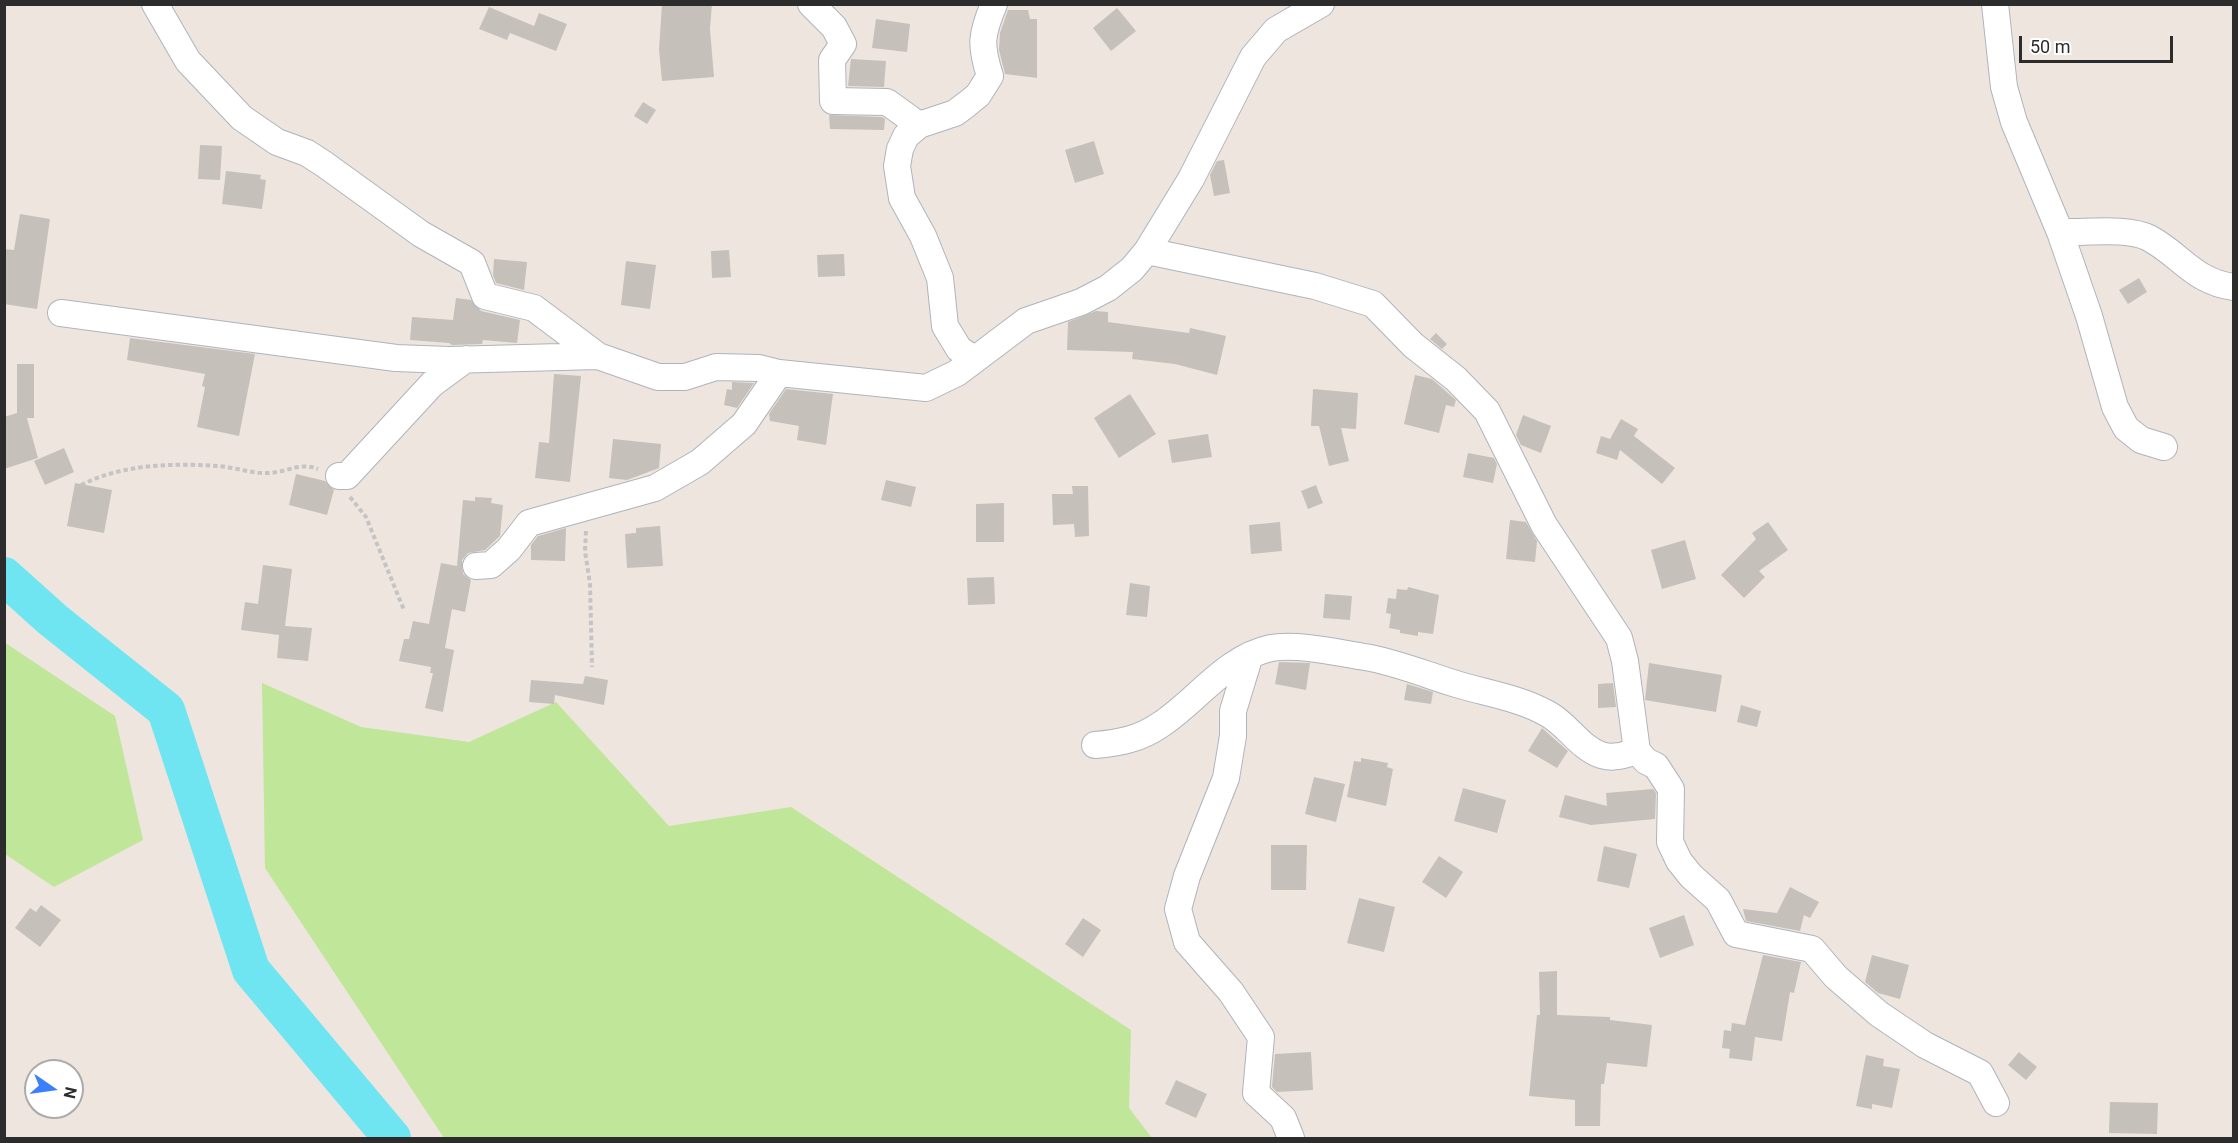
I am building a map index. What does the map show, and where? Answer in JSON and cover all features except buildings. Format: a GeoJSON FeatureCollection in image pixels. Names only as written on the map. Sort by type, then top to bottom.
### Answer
{"type":"FeatureCollection","features":[{"type":"Feature","properties":{"kind":"street"},"geometry":{"type":"LineString","coordinates":[[154,4],[188,61],[242,118],[278,142],[307,153],[422,234],[472,263],[485,296],[534,308],[598,356],[658,377],[685,377],[716,367],[759,368],[779,373],[926,388],[957,373],[1026,321],[1081,302],[1108,288],[1132,268],[1147,251],[1191,179],[1253,57],[1276,30],[1321,4]]}},
{"type":"Feature","properties":{"kind":"street"},"geometry":{"type":"LineString","coordinates":[[811,4],[834,27],[843,44],[832,60],[833,102],[887,102],[919,125]]}},
{"type":"Feature","properties":{"kind":"street"},"geometry":{"type":"LineString","coordinates":[[974,359],[958,349],[945,326],[940,278],[898,183],[900,149],[906,136],[919,125],[955,112],[978,95],[990,76],[982,49],[983,30],[994,4]]}},
{"type":"Feature","properties":{"kind":"street"},"geometry":{"type":"LineString","coordinates":[[1995,4],[2004,87],[2014,122],[2060,232],[2089,316],[2115,407],[2126,428],[2140,440],[2164,447]]}},
{"type":"Feature","properties":{"kind":"street"},"geometry":{"type":"LineString","coordinates":[[2060,232],[2133,233],[2149,238],[2210,283],[2234,287]]}},
{"type":"Feature","properties":{"kind":"street"},"geometry":{"type":"LineString","coordinates":[[1147,251],[1315,286],[1373,304],[1413,345],[1456,379],[1487,411],[1544,525],[1619,638],[1625,661],[1637,751],[1646,761],[1656,766],[1671,789],[1670,842],[1679,861],[1691,876],[1718,900],[1736,934],[1812,949],[1836,977],[1879,1014],[1925,1045],[1980,1073],[1995,1103]]}},
{"type":"Feature","properties":{"kind":"street"},"geometry":{"type":"LineString","coordinates":[[61,313],[396,358],[598,356]]}},
{"type":"Feature","properties":{"kind":"street"},"geometry":{"type":"LineString","coordinates":[[339,476],[347,476],[432,384],[466,359]]}},
{"type":"Feature","properties":{"kind":"street"},"geometry":{"type":"LineString","coordinates":[[476,566],[491,565],[509,549],[529,523],[655,488],[700,462],[744,424],[779,373]]}},
{"type":"Feature","properties":{"kind":"street"},"geometry":{"type":"LineString","coordinates":[[1095,745],[1137,737],[1160,726],[1224,671],[1250,655],[1271,648],[1292,646],[1367,657],[1529,705],[1565,724],[1585,745],[1601,755],[1620,756],[1637,751]]}},
{"type":"Feature","properties":{"kind":"street"},"geometry":{"type":"LineString","coordinates":[[1250,655],[1233,711],[1233,736],[1226,778],[1186,876],[1178,909],[1187,942],[1231,992],[1261,1037],[1257,1093],[1283,1118],[1291,1138]]}},
{"type":"Feature","properties":{"kind":"path"},"geometry":{"type":"LineString","coordinates":[[81,485],[104,474],[160,466],[219,466],[268,473],[305,465],[339,476],[346,492],[366,517],[404,610]]}},
{"type":"Feature","properties":{"kind":"path"},"geometry":{"type":"LineString","coordinates":[[588,506],[585,550],[590,584],[592,667]]}},
{"type":"Feature","properties":{"kind":"green space"},"geometry":{"type":"Polygon","coordinates":[[[4,642],[115,716],[143,840],[54,887],[5,854],[4,642]]]}},
{"type":"Feature","properties":{"kind":"green space"},"geometry":{"type":"Polygon","coordinates":[[[262,683],[361,727],[469,742],[556,702],[669,826],[791,807],[1131,1030],[1129,1108],[1152,1138],[444,1138],[265,868],[262,683]]]}},
{"type":"Feature","properties":{"kind":"waterway"},"geometry":{"type":"LineString","coordinates":[[4,576],[53,620],[166,710],[251,970],[392,1138]]}}]}
